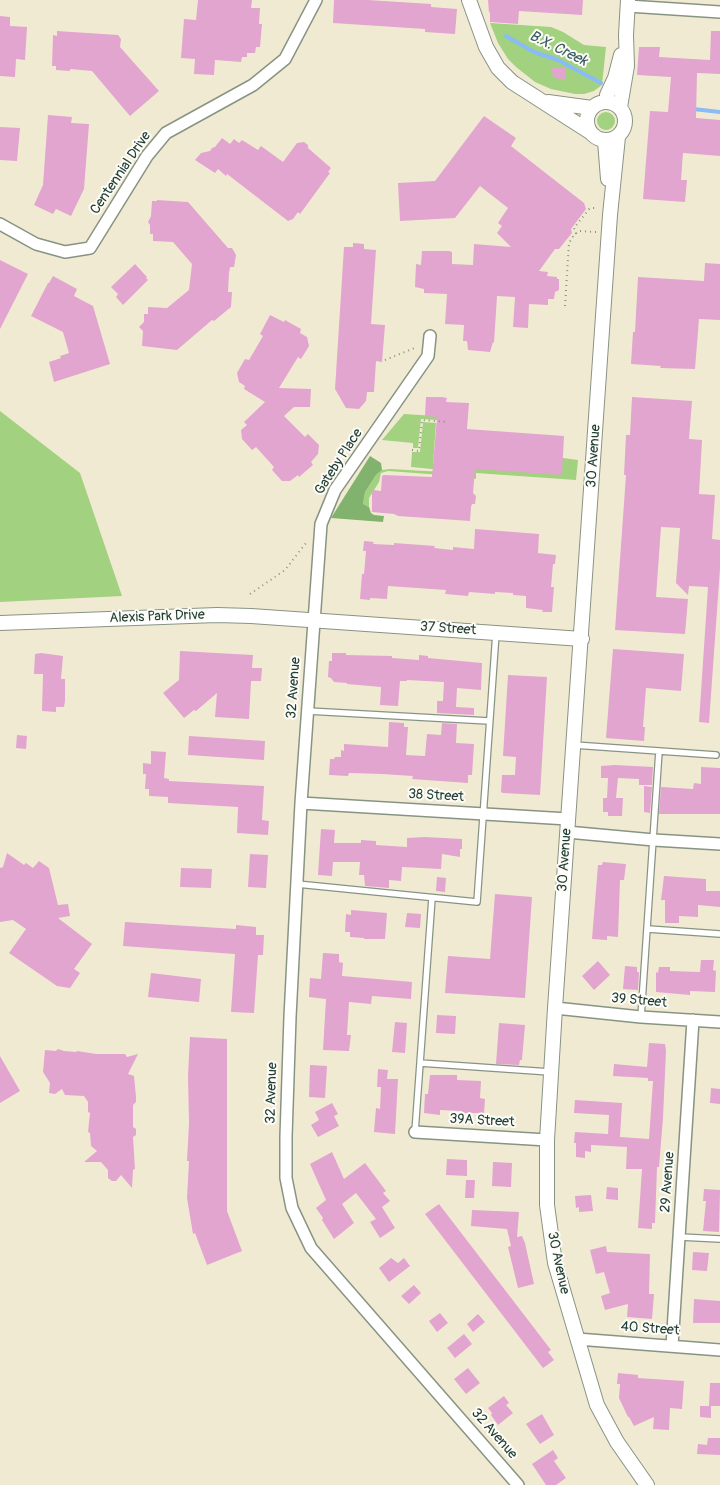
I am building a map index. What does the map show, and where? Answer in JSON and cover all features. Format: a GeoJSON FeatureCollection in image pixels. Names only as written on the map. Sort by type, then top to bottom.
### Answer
{"type":"FeatureCollection","features":[{"type":"Feature","properties":{"kind":"street","name":"Centennial Drive"},"geometry":{"type":"LineString","coordinates":[[0,224],[36,244],[65,252],[90,248],[147,156],[166,133],[253,84],[285,59],[316,0]]}},
{"type":"Feature","properties":{"kind":"street"},"geometry":{"type":"LineString","coordinates":[[469,0],[486,47],[498,68],[512,82],[595,137],[605,141],[618,137],[623,132],[626,117],[620,107],[615,103],[607,101],[597,104],[592,108],[588,114],[587,124],[590,132]]}},
{"type":"Feature","properties":{"kind":"street"},"geometry":{"type":"LineString","coordinates":[[478,25],[479,0]]}},
{"type":"Feature","properties":{"kind":"street"},"geometry":{"type":"LineString","coordinates":[[620,107],[627,66],[628,3],[674,4],[720,12]]}},
{"type":"Feature","properties":{"kind":"street"},"geometry":{"type":"LineString","coordinates":[[607,101],[607,95],[615,78],[626,35]]}},
{"type":"Feature","properties":{"kind":"street"},"geometry":{"type":"LineString","coordinates":[[542,102],[592,108]]}},
{"type":"Feature","properties":{"kind":"street","name":"30 Avenue"},"geometry":{"type":"LineString","coordinates":[[604,212],[618,137]]}},
{"type":"Feature","properties":{"kind":"street","name":"30 Avenue"},"geometry":{"type":"LineString","coordinates":[[605,141],[604,212],[582,639],[555,1008],[547,1140],[546,1205],[555,1263],[597,1405],[617,1442],[647,1485]]}},
{"type":"Feature","properties":{"kind":"street","name":"Gateby Place"},"geometry":{"type":"LineString","coordinates":[[314,619],[320,524],[335,490],[428,356],[430,336]]}},
{"type":"Feature","properties":{"kind":"street","name":"Alexis Park Drive"},"geometry":{"type":"LineString","coordinates":[[0,623],[217,615],[314,619]]}},
{"type":"Feature","properties":{"kind":"street","name":"37 Street"},"geometry":{"type":"LineString","coordinates":[[314,619],[582,639]]}},
{"type":"Feature","properties":{"kind":"street","name":"32 Avenue"},"geometry":{"type":"LineString","coordinates":[[314,619],[297,884],[286,1137],[286,1178],[292,1208],[311,1248],[518,1485]]}},
{"type":"Feature","properties":{"kind":"street","name":"38 Street"},"geometry":{"type":"LineString","coordinates":[[302,803],[482,814],[568,825],[654,840],[720,844]]}},
{"type":"Feature","properties":{"kind":"street","name":"39 Street"},"geometry":{"type":"LineString","coordinates":[[555,1008],[720,1022]]}},
{"type":"Feature","properties":{"kind":"street","name":"29 Avenue"},"geometry":{"type":"LineString","coordinates":[[672,1346],[693,1020]]}},
{"type":"Feature","properties":{"kind":"street","name":"39A Street"},"geometry":{"type":"LineString","coordinates":[[415,1132],[547,1140]]}},
{"type":"Feature","properties":{"kind":"street","name":"40 Street"},"geometry":{"type":"LineString","coordinates":[[577,1339],[720,1350]]}},
{"type":"Feature","properties":{"kind":"lane"},"geometry":{"type":"LineString","coordinates":[[297,884],[477,902],[496,633]]}},
{"type":"Feature","properties":{"kind":"lane"},"geometry":{"type":"LineString","coordinates":[[308,712],[489,721]]}},
{"type":"Feature","properties":{"kind":"lane"},"geometry":{"type":"LineString","coordinates":[[574,745],[716,755]]}},
{"type":"Feature","properties":{"kind":"lane"},"geometry":{"type":"LineString","coordinates":[[641,1016],[659,751]]}},
{"type":"Feature","properties":{"kind":"lane"},"geometry":{"type":"LineString","coordinates":[[415,1132],[432,898]]}},
{"type":"Feature","properties":{"kind":"lane"},"geometry":{"type":"LineString","coordinates":[[648,929],[720,934]]}},
{"type":"Feature","properties":{"kind":"lane"},"geometry":{"type":"LineString","coordinates":[[420,1063],[552,1072]]}},
{"type":"Feature","properties":{"kind":"lane"},"geometry":{"type":"LineString","coordinates":[[680,1237],[720,1240]]}},
{"type":"Feature","properties":{"kind":"path"},"geometry":{"type":"LineString","coordinates":[[576,234],[574,228],[590,208],[604,212]]}},
{"type":"Feature","properties":{"kind":"path"},"geometry":{"type":"LineString","coordinates":[[565,306],[570,243],[579,232],[596,232]]}},
{"type":"Feature","properties":{"kind":"path"},"geometry":{"type":"LineString","coordinates":[[385,360],[417,347]]}},
{"type":"Feature","properties":{"kind":"path"},"geometry":{"type":"LineString","coordinates":[[412,450],[419,450],[422,420],[448,422]]}},
{"type":"Feature","properties":{"kind":"path"},"geometry":{"type":"LineString","coordinates":[[250,594],[285,570],[306,543]]}},
{"type":"Feature","properties":{"kind":"green space"},"geometry":{"type":"Polygon","coordinates":[[[490,23],[551,27],[584,45],[606,47],[602,85],[594,91],[575,94],[551,89],[535,82],[508,59],[498,43],[490,23]]]}},
{"type":"Feature","properties":{"kind":"green space"},"geometry":{"type":"Polygon","coordinates":[[[602,112],[610,112],[615,117],[613,128],[602,130],[597,125],[597,117],[602,112]]]}},
{"type":"Feature","properties":{"kind":"green space"},"geometry":{"type":"Polygon","coordinates":[[[0,411],[80,473],[122,596],[0,602],[0,411]]]}},
{"type":"Feature","properties":{"kind":"green space"},"geometry":{"type":"Polygon","coordinates":[[[404,414],[467,418],[467,422],[421,419],[418,448],[413,448],[413,443],[382,440],[404,414]]]}},
{"type":"Feature","properties":{"kind":"green space"},"geometry":{"type":"Polygon","coordinates":[[[423,422],[436,423],[433,465],[563,458],[578,460],[576,480],[476,473],[476,479],[388,471],[381,473],[379,482],[369,498],[369,507],[363,504],[365,492],[376,475],[382,470],[443,472],[443,470],[411,467],[412,452],[420,452],[423,422]]]}},
{"type":"Feature","properties":{"kind":"green space"},"geometry":{"type":"Polygon","coordinates":[[[370,456],[381,463],[382,470],[376,475],[365,492],[363,504],[369,507],[374,515],[384,516],[383,522],[331,518],[370,456]]]}},
{"type":"Feature","properties":{"kind":"building"},"geometry":{"type":"Polygon","coordinates":[[[198,0],[252,0],[251,8],[260,8],[259,24],[262,24],[260,47],[256,47],[255,53],[247,53],[247,57],[242,57],[241,62],[215,60],[214,75],[194,74],[195,59],[181,58],[184,19],[196,20],[198,0]]]}},
{"type":"Feature","properties":{"kind":"building"},"geometry":{"type":"Polygon","coordinates":[[[334,0],[431,4],[431,7],[457,9],[455,34],[425,32],[425,29],[333,23],[334,0]]]}},
{"type":"Feature","properties":{"kind":"building"},"geometry":{"type":"Polygon","coordinates":[[[488,0],[583,0],[582,15],[519,11],[518,24],[490,22],[488,0]]]}},
{"type":"Feature","properties":{"kind":"building"},"geometry":{"type":"Polygon","coordinates":[[[0,16],[10,17],[10,26],[27,27],[25,60],[16,59],[15,77],[0,76],[0,16]]]}},
{"type":"Feature","properties":{"kind":"building"},"geometry":{"type":"Polygon","coordinates":[[[57,31],[118,35],[121,39],[120,47],[159,91],[130,116],[92,71],[56,70],[56,66],[52,66],[53,35],[57,36],[57,31]]]}},
{"type":"Feature","properties":{"kind":"building"},"geometry":{"type":"Polygon","coordinates":[[[711,31],[720,31],[720,74],[697,73],[696,118],[720,120],[720,156],[683,153],[681,180],[687,180],[685,202],[643,199],[650,111],[668,112],[671,77],[637,75],[639,47],[660,47],[659,57],[710,60],[711,31]]]}},
{"type":"Feature","properties":{"kind":"building"},"geometry":{"type":"Polygon","coordinates":[[[552,68],[565,68],[565,79],[553,78],[552,68]]]}},
{"type":"Feature","properties":{"kind":"building"},"geometry":{"type":"Polygon","coordinates":[[[48,115],[72,117],[71,123],[89,124],[84,189],[71,216],[56,209],[53,214],[34,205],[43,185],[48,115]]]}},
{"type":"Feature","properties":{"kind":"building"},"geometry":{"type":"Polygon","coordinates":[[[484,116],[516,138],[511,146],[584,203],[586,209],[571,229],[572,233],[559,249],[555,249],[539,271],[548,272],[547,276],[557,277],[559,279],[559,290],[555,292],[554,299],[548,299],[548,305],[529,304],[528,328],[513,327],[515,297],[497,296],[494,343],[490,352],[468,350],[467,341],[463,341],[464,325],[445,324],[447,294],[424,293],[424,289],[415,287],[416,264],[421,265],[422,251],[449,251],[452,252],[452,264],[473,265],[474,244],[511,247],[497,233],[502,226],[498,223],[508,208],[480,186],[455,218],[400,221],[398,183],[435,181],[484,116]]]}},
{"type":"Feature","properties":{"kind":"building"},"geometry":{"type":"Polygon","coordinates":[[[0,127],[20,128],[17,161],[0,160],[0,127]]]}},
{"type":"Feature","properties":{"kind":"building"},"geometry":{"type":"Polygon","coordinates":[[[222,138],[230,144],[234,139],[239,143],[242,140],[258,150],[261,146],[283,162],[297,143],[304,142],[308,145],[308,148],[331,168],[328,172],[330,173],[300,214],[298,212],[293,219],[288,221],[227,174],[226,176],[218,169],[215,173],[195,160],[201,153],[210,151],[215,147],[222,138]]]}},
{"type":"Feature","properties":{"kind":"building"},"geometry":{"type":"Polygon","coordinates":[[[152,201],[188,202],[228,248],[232,248],[236,255],[234,267],[230,267],[229,273],[228,292],[232,292],[231,307],[214,321],[212,320],[177,350],[142,346],[143,331],[139,327],[144,322],[144,314],[148,314],[148,307],[167,308],[189,290],[192,264],[173,242],[153,241],[153,234],[150,234],[148,222],[151,216],[152,201]]]}},
{"type":"Feature","properties":{"kind":"building"},"geometry":{"type":"Polygon","coordinates":[[[353,243],[364,244],[364,249],[376,250],[371,324],[385,325],[382,362],[376,361],[374,392],[367,392],[366,401],[359,409],[346,408],[335,389],[344,247],[353,247],[353,243]]]}},
{"type":"Feature","properties":{"kind":"building"},"geometry":{"type":"Polygon","coordinates":[[[0,260],[28,274],[0,329],[0,260]]]}},
{"type":"Feature","properties":{"kind":"building"},"geometry":{"type":"Polygon","coordinates":[[[705,263],[720,264],[720,320],[699,319],[695,369],[660,368],[661,366],[631,364],[638,277],[704,281],[705,263]]]}},
{"type":"Feature","properties":{"kind":"building"},"geometry":{"type":"Polygon","coordinates":[[[135,264],[148,280],[123,305],[116,297],[118,294],[111,287],[135,264]]]}},
{"type":"Feature","properties":{"kind":"building"},"geometry":{"type":"Polygon","coordinates":[[[53,276],[77,289],[74,296],[93,306],[110,364],[54,382],[49,362],[69,353],[63,332],[31,316],[53,276]]]}},
{"type":"Feature","properties":{"kind":"building"},"geometry":{"type":"Polygon","coordinates":[[[270,315],[284,322],[285,320],[301,329],[300,333],[307,337],[309,346],[301,359],[298,357],[279,388],[311,389],[310,407],[294,407],[284,416],[305,437],[308,434],[319,445],[318,454],[311,462],[313,465],[299,477],[298,475],[290,481],[282,481],[272,470],[274,467],[256,447],[252,450],[242,439],[241,430],[247,425],[244,422],[265,402],[244,389],[245,386],[239,382],[237,373],[245,359],[249,360],[263,336],[260,334],[270,315]]]}},
{"type":"Feature","properties":{"kind":"building"},"geometry":{"type":"Polygon","coordinates":[[[426,397],[442,397],[447,398],[446,402],[469,403],[467,429],[564,436],[562,475],[475,469],[473,493],[476,496],[475,504],[472,504],[471,507],[470,521],[398,516],[372,512],[372,493],[373,490],[381,491],[382,476],[432,477],[437,417],[425,416],[426,397]]]}},
{"type":"Feature","properties":{"kind":"building"},"geometry":{"type":"Polygon","coordinates":[[[632,397],[692,401],[689,439],[702,440],[699,494],[715,495],[712,539],[720,540],[720,568],[709,723],[699,722],[708,587],[689,586],[688,595],[676,583],[680,528],[661,527],[656,597],[688,599],[685,634],[615,630],[626,475],[624,475],[626,435],[630,435],[632,397]]]}},
{"type":"Feature","properties":{"kind":"building"},"geometry":{"type":"Polygon","coordinates":[[[475,529],[539,534],[538,553],[556,555],[555,564],[553,564],[551,587],[554,587],[552,612],[542,612],[543,610],[526,608],[526,596],[513,595],[513,593],[469,592],[468,596],[445,594],[446,590],[388,586],[387,599],[360,599],[366,551],[363,551],[364,541],[374,542],[373,544],[394,545],[394,543],[435,546],[434,548],[453,550],[453,547],[474,549],[475,529]]]}},
{"type":"Feature","properties":{"kind":"building"},"geometry":{"type":"Polygon","coordinates":[[[613,649],[684,654],[681,691],[646,688],[643,727],[645,727],[644,741],[606,738],[613,649]]]}},
{"type":"Feature","properties":{"kind":"building"},"geometry":{"type":"Polygon","coordinates":[[[180,651],[253,655],[252,668],[262,668],[261,681],[251,681],[249,719],[215,717],[217,693],[196,711],[194,710],[184,718],[163,693],[179,680],[180,651]]]}},
{"type":"Feature","properties":{"kind":"building"},"geometry":{"type":"Polygon","coordinates":[[[332,653],[392,656],[392,658],[419,660],[419,655],[428,656],[428,658],[482,663],[481,690],[457,688],[456,707],[474,708],[474,715],[437,713],[437,701],[443,701],[444,682],[400,681],[398,706],[380,705],[381,687],[334,682],[328,677],[329,661],[332,661],[332,653]]]}},
{"type":"Feature","properties":{"kind":"building"},"geometry":{"type":"Polygon","coordinates":[[[35,654],[63,656],[61,679],[65,679],[65,701],[64,707],[56,707],[56,712],[42,711],[43,674],[34,674],[35,654]]]}},
{"type":"Feature","properties":{"kind":"building"},"geometry":{"type":"Polygon","coordinates":[[[508,675],[547,677],[540,795],[501,792],[502,775],[515,775],[516,757],[503,756],[508,675]]]}},
{"type":"Feature","properties":{"kind":"building"},"geometry":{"type":"Polygon","coordinates":[[[389,722],[404,723],[404,727],[408,727],[406,755],[425,756],[427,734],[441,735],[442,723],[457,724],[456,743],[474,744],[472,775],[468,775],[468,783],[412,779],[413,776],[382,774],[349,773],[348,776],[329,775],[330,759],[341,757],[341,750],[344,751],[344,744],[388,747],[389,722]]]}},
{"type":"Feature","properties":{"kind":"building"},"geometry":{"type":"Polygon","coordinates":[[[17,735],[27,736],[26,749],[16,748],[17,735]]]}},
{"type":"Feature","properties":{"kind":"building"},"geometry":{"type":"Polygon","coordinates":[[[189,736],[265,741],[264,760],[188,755],[189,736]]]}},
{"type":"Feature","properties":{"kind":"building"},"geometry":{"type":"Polygon","coordinates":[[[151,751],[166,752],[164,778],[169,779],[169,781],[264,786],[262,820],[269,821],[268,835],[237,833],[238,807],[168,803],[168,797],[149,796],[149,789],[145,789],[146,774],[143,774],[143,763],[151,764],[151,751]]]}},
{"type":"Feature","properties":{"kind":"building"},"geometry":{"type":"Polygon","coordinates":[[[601,766],[653,767],[652,785],[639,785],[639,779],[618,778],[616,798],[623,798],[622,816],[608,816],[608,812],[603,812],[603,798],[607,798],[608,778],[601,778],[601,766]]]}},
{"type":"Feature","properties":{"kind":"building"},"geometry":{"type":"Polygon","coordinates":[[[701,767],[720,768],[720,814],[659,814],[661,787],[693,789],[694,783],[701,784],[701,767]]]}},
{"type":"Feature","properties":{"kind":"building"},"geometry":{"type":"Polygon","coordinates":[[[644,786],[652,787],[650,813],[644,812],[644,786]]]}},
{"type":"Feature","properties":{"kind":"building"},"geometry":{"type":"Polygon","coordinates":[[[321,829],[335,830],[334,843],[361,843],[361,840],[376,841],[376,845],[407,847],[407,838],[425,837],[462,839],[462,849],[460,849],[460,857],[442,854],[441,869],[402,867],[401,881],[389,880],[389,888],[365,886],[364,875],[359,875],[360,862],[333,862],[332,876],[318,875],[321,829]]]}},
{"type":"Feature","properties":{"kind":"building"},"geometry":{"type":"Polygon","coordinates":[[[7,853],[24,865],[26,863],[33,868],[39,861],[49,868],[58,905],[68,904],[70,916],[58,918],[92,944],[74,969],[80,973],[70,988],[57,986],[9,953],[26,929],[13,920],[0,922],[0,868],[3,867],[7,853]]]}},
{"type":"Feature","properties":{"kind":"building"},"geometry":{"type":"Polygon","coordinates":[[[250,854],[268,855],[266,888],[248,887],[250,854]]]}},
{"type":"Feature","properties":{"kind":"building"},"geometry":{"type":"Polygon","coordinates":[[[603,862],[626,864],[624,880],[620,880],[618,937],[607,936],[607,940],[592,939],[598,865],[602,865],[603,862]]]}},
{"type":"Feature","properties":{"kind":"building"},"geometry":{"type":"Polygon","coordinates":[[[181,868],[212,869],[211,888],[180,887],[181,868]]]}},
{"type":"Feature","properties":{"kind":"building"},"geometry":{"type":"Polygon","coordinates":[[[664,876],[706,879],[706,891],[720,891],[720,907],[698,905],[698,917],[679,916],[679,923],[665,923],[665,900],[661,900],[664,876]]]}},
{"type":"Feature","properties":{"kind":"building"},"geometry":{"type":"Polygon","coordinates":[[[437,877],[446,878],[445,892],[436,891],[437,877]]]}},
{"type":"Feature","properties":{"kind":"building"},"geometry":{"type":"Polygon","coordinates":[[[495,894],[532,897],[525,998],[445,993],[448,956],[490,959],[495,894]]]}},
{"type":"Feature","properties":{"kind":"building"},"geometry":{"type":"Polygon","coordinates":[[[351,910],[387,913],[385,939],[350,937],[350,932],[345,932],[346,914],[351,915],[351,910]]]}},
{"type":"Feature","properties":{"kind":"building"},"geometry":{"type":"Polygon","coordinates":[[[407,913],[421,914],[420,928],[405,927],[407,913]]]}},
{"type":"Feature","properties":{"kind":"building"},"geometry":{"type":"Polygon","coordinates":[[[125,922],[236,929],[236,925],[256,927],[256,935],[264,935],[263,955],[258,955],[254,1013],[231,1012],[235,954],[123,946],[125,922]]]}},
{"type":"Feature","properties":{"kind":"building"},"geometry":{"type":"Polygon","coordinates":[[[323,953],[339,954],[339,962],[343,963],[342,976],[412,982],[411,999],[372,996],[371,1004],[349,1002],[347,1035],[351,1035],[349,1051],[323,1050],[326,999],[309,997],[310,978],[321,979],[323,953]]]}},
{"type":"Feature","properties":{"kind":"building"},"geometry":{"type":"Polygon","coordinates":[[[701,960],[714,960],[713,970],[716,971],[715,992],[690,991],[690,995],[656,992],[656,972],[658,973],[659,967],[670,967],[670,971],[700,972],[701,960]]]}},
{"type":"Feature","properties":{"kind":"building"},"geometry":{"type":"Polygon","coordinates":[[[598,961],[610,975],[594,990],[582,976],[598,961]]]}},
{"type":"Feature","properties":{"kind":"building"},"geometry":{"type":"Polygon","coordinates":[[[625,966],[637,967],[637,972],[639,972],[638,990],[623,989],[625,966]]]}},
{"type":"Feature","properties":{"kind":"building"},"geometry":{"type":"Polygon","coordinates":[[[151,973],[201,979],[199,1002],[148,997],[151,973]]]}},
{"type":"Feature","properties":{"kind":"building"},"geometry":{"type":"Polygon","coordinates":[[[437,1015],[456,1016],[455,1034],[436,1033],[437,1015]]]}},
{"type":"Feature","properties":{"kind":"building"},"geometry":{"type":"Polygon","coordinates":[[[395,1022],[407,1023],[405,1053],[392,1052],[395,1022]]]}},
{"type":"Feature","properties":{"kind":"building"},"geometry":{"type":"Polygon","coordinates":[[[499,1023],[525,1025],[522,1060],[520,1060],[519,1065],[496,1064],[499,1023]]]}},
{"type":"Feature","properties":{"kind":"building"},"geometry":{"type":"Polygon","coordinates":[[[190,1037],[227,1039],[227,1211],[242,1251],[207,1265],[195,1233],[193,1234],[187,1198],[190,1037]]]}},
{"type":"Feature","properties":{"kind":"building"},"geometry":{"type":"Polygon","coordinates":[[[649,1043],[665,1044],[666,1051],[663,1118],[659,1167],[657,1167],[655,1223],[652,1223],[652,1229],[638,1228],[642,1169],[626,1169],[627,1147],[591,1145],[591,1152],[585,1151],[585,1158],[576,1157],[576,1143],[574,1143],[575,1132],[608,1134],[609,1115],[574,1113],[575,1100],[622,1103],[620,1137],[649,1139],[653,1081],[648,1081],[648,1078],[613,1076],[614,1064],[647,1067],[649,1043]]]}},
{"type":"Feature","properties":{"kind":"building"},"geometry":{"type":"Polygon","coordinates":[[[58,1049],[96,1054],[125,1054],[127,1057],[138,1054],[128,1074],[134,1076],[136,1097],[136,1102],[133,1105],[133,1127],[136,1129],[136,1135],[133,1137],[135,1169],[133,1170],[132,1188],[121,1175],[116,1181],[108,1178],[108,1170],[101,1162],[84,1162],[97,1151],[91,1146],[90,1133],[88,1132],[90,1113],[88,1112],[88,1102],[84,1096],[65,1095],[62,1089],[55,1094],[49,1093],[50,1083],[43,1072],[45,1050],[56,1051],[58,1049]]]}},
{"type":"Feature","properties":{"kind":"building"},"geometry":{"type":"Polygon","coordinates":[[[0,1056],[20,1091],[0,1103],[0,1056]]]}},
{"type":"Feature","properties":{"kind":"building"},"geometry":{"type":"Polygon","coordinates":[[[310,1065],[327,1066],[325,1098],[309,1097],[310,1065]]]}},
{"type":"Feature","properties":{"kind":"building"},"geometry":{"type":"Polygon","coordinates":[[[378,1069],[388,1070],[387,1079],[398,1079],[395,1134],[374,1132],[376,1108],[380,1109],[381,1087],[377,1087],[378,1069]]]}},
{"type":"Feature","properties":{"kind":"building"},"geometry":{"type":"Polygon","coordinates":[[[430,1075],[457,1075],[457,1080],[481,1081],[480,1098],[485,1099],[484,1113],[461,1113],[462,1111],[440,1110],[440,1115],[424,1113],[425,1094],[428,1094],[430,1075]]]}},
{"type":"Feature","properties":{"kind":"building"},"geometry":{"type":"Polygon","coordinates":[[[711,1088],[720,1089],[720,1104],[710,1103],[711,1088]]]}},
{"type":"Feature","properties":{"kind":"building"},"geometry":{"type":"Polygon","coordinates":[[[332,1103],[338,1114],[334,1116],[339,1126],[318,1137],[311,1125],[319,1120],[315,1112],[332,1103]]]}},
{"type":"Feature","properties":{"kind":"building"},"geometry":{"type":"Polygon","coordinates":[[[332,1152],[344,1179],[365,1163],[386,1191],[383,1193],[390,1201],[382,1207],[395,1228],[380,1238],[370,1222],[376,1219],[356,1193],[342,1204],[354,1223],[334,1239],[316,1208],[326,1200],[310,1164],[332,1152]]]}},
{"type":"Feature","properties":{"kind":"building"},"geometry":{"type":"Polygon","coordinates":[[[447,1159],[467,1160],[467,1176],[446,1175],[447,1159]]]}},
{"type":"Feature","properties":{"kind":"building"},"geometry":{"type":"Polygon","coordinates":[[[493,1162],[512,1163],[511,1187],[492,1186],[493,1162]]]}},
{"type":"Feature","properties":{"kind":"building"},"geometry":{"type":"Polygon","coordinates":[[[466,1180],[475,1180],[474,1198],[465,1198],[466,1180]]]}},
{"type":"Feature","properties":{"kind":"building"},"geometry":{"type":"Polygon","coordinates":[[[607,1187],[618,1188],[618,1200],[606,1199],[607,1187]]]}},
{"type":"Feature","properties":{"kind":"building"},"geometry":{"type":"Polygon","coordinates":[[[704,1189],[720,1190],[719,1232],[703,1231],[706,1201],[703,1201],[704,1189]]]}},
{"type":"Feature","properties":{"kind":"building"},"geometry":{"type":"Polygon","coordinates":[[[591,1195],[593,1211],[579,1212],[579,1207],[576,1208],[575,1196],[591,1195]]]}},
{"type":"Feature","properties":{"kind":"building"},"geometry":{"type":"Polygon","coordinates":[[[439,1204],[551,1350],[548,1352],[554,1360],[543,1368],[425,1214],[439,1204]]]}},
{"type":"Feature","properties":{"kind":"building"},"geometry":{"type":"Polygon","coordinates":[[[472,1210],[519,1212],[517,1237],[522,1236],[525,1243],[534,1284],[518,1288],[508,1247],[511,1246],[507,1229],[471,1226],[472,1210]]]}},
{"type":"Feature","properties":{"kind":"building"},"geometry":{"type":"Polygon","coordinates":[[[606,1246],[607,1252],[650,1254],[649,1294],[654,1294],[652,1319],[627,1317],[628,1304],[605,1310],[601,1296],[610,1293],[604,1272],[596,1274],[590,1250],[606,1246]]]}},
{"type":"Feature","properties":{"kind":"building"},"geometry":{"type":"Polygon","coordinates":[[[693,1252],[709,1253],[707,1271],[692,1270],[693,1252]]]}},
{"type":"Feature","properties":{"kind":"building"},"geometry":{"type":"Polygon","coordinates":[[[391,1258],[398,1263],[404,1258],[410,1266],[389,1282],[379,1268],[391,1258]]]}},
{"type":"Feature","properties":{"kind":"building"},"geometry":{"type":"Polygon","coordinates":[[[414,1285],[421,1293],[409,1304],[401,1296],[414,1285]]]}},
{"type":"Feature","properties":{"kind":"building"},"geometry":{"type":"Polygon","coordinates":[[[694,1299],[720,1301],[720,1323],[693,1323],[694,1299]]]}},
{"type":"Feature","properties":{"kind":"building"},"geometry":{"type":"Polygon","coordinates":[[[440,1313],[448,1323],[437,1332],[429,1321],[440,1313]]]}},
{"type":"Feature","properties":{"kind":"building"},"geometry":{"type":"Polygon","coordinates":[[[478,1314],[485,1322],[473,1332],[467,1324],[478,1314]]]}},
{"type":"Feature","properties":{"kind":"building"},"geometry":{"type":"Polygon","coordinates":[[[464,1334],[472,1344],[455,1358],[447,1348],[464,1334]]]}},
{"type":"Feature","properties":{"kind":"building"},"geometry":{"type":"Polygon","coordinates":[[[468,1368],[480,1383],[466,1394],[454,1379],[468,1368]]]}},
{"type":"Feature","properties":{"kind":"building"},"geometry":{"type":"Polygon","coordinates":[[[618,1373],[638,1375],[638,1378],[684,1381],[682,1409],[670,1408],[669,1430],[653,1429],[654,1417],[634,1426],[619,1398],[620,1384],[617,1384],[618,1373]]]}},
{"type":"Feature","properties":{"kind":"building"},"geometry":{"type":"Polygon","coordinates":[[[710,1383],[720,1383],[720,1406],[709,1406],[710,1383]]]}},
{"type":"Feature","properties":{"kind":"building"},"geometry":{"type":"Polygon","coordinates":[[[504,1396],[509,1403],[506,1405],[513,1413],[498,1425],[488,1408],[504,1396]]]}},
{"type":"Feature","properties":{"kind":"building"},"geometry":{"type":"Polygon","coordinates":[[[700,1406],[711,1406],[711,1418],[700,1417],[700,1406]]]}},
{"type":"Feature","properties":{"kind":"building"},"geometry":{"type":"Polygon","coordinates":[[[542,1414],[554,1435],[540,1444],[526,1424],[542,1414]]]}},
{"type":"Feature","properties":{"kind":"building"},"geometry":{"type":"Polygon","coordinates":[[[708,1438],[720,1438],[720,1455],[697,1454],[698,1444],[707,1445],[708,1438]]]}},
{"type":"Feature","properties":{"kind":"building"},"geometry":{"type":"Polygon","coordinates":[[[553,1450],[558,1458],[554,1461],[566,1478],[556,1485],[546,1485],[532,1464],[553,1450]]]}},
{"type":"Feature","properties":{"kind":"waterway","name":"B.X. Creek"},"geometry":{"type":"LineString","coordinates":[[506,36],[534,52],[558,60],[601,83]]}},
{"type":"Feature","properties":{"kind":"waterway","name":"B.X. Creek"},"geometry":{"type":"LineString","coordinates":[[693,109],[720,112]]}}]}
